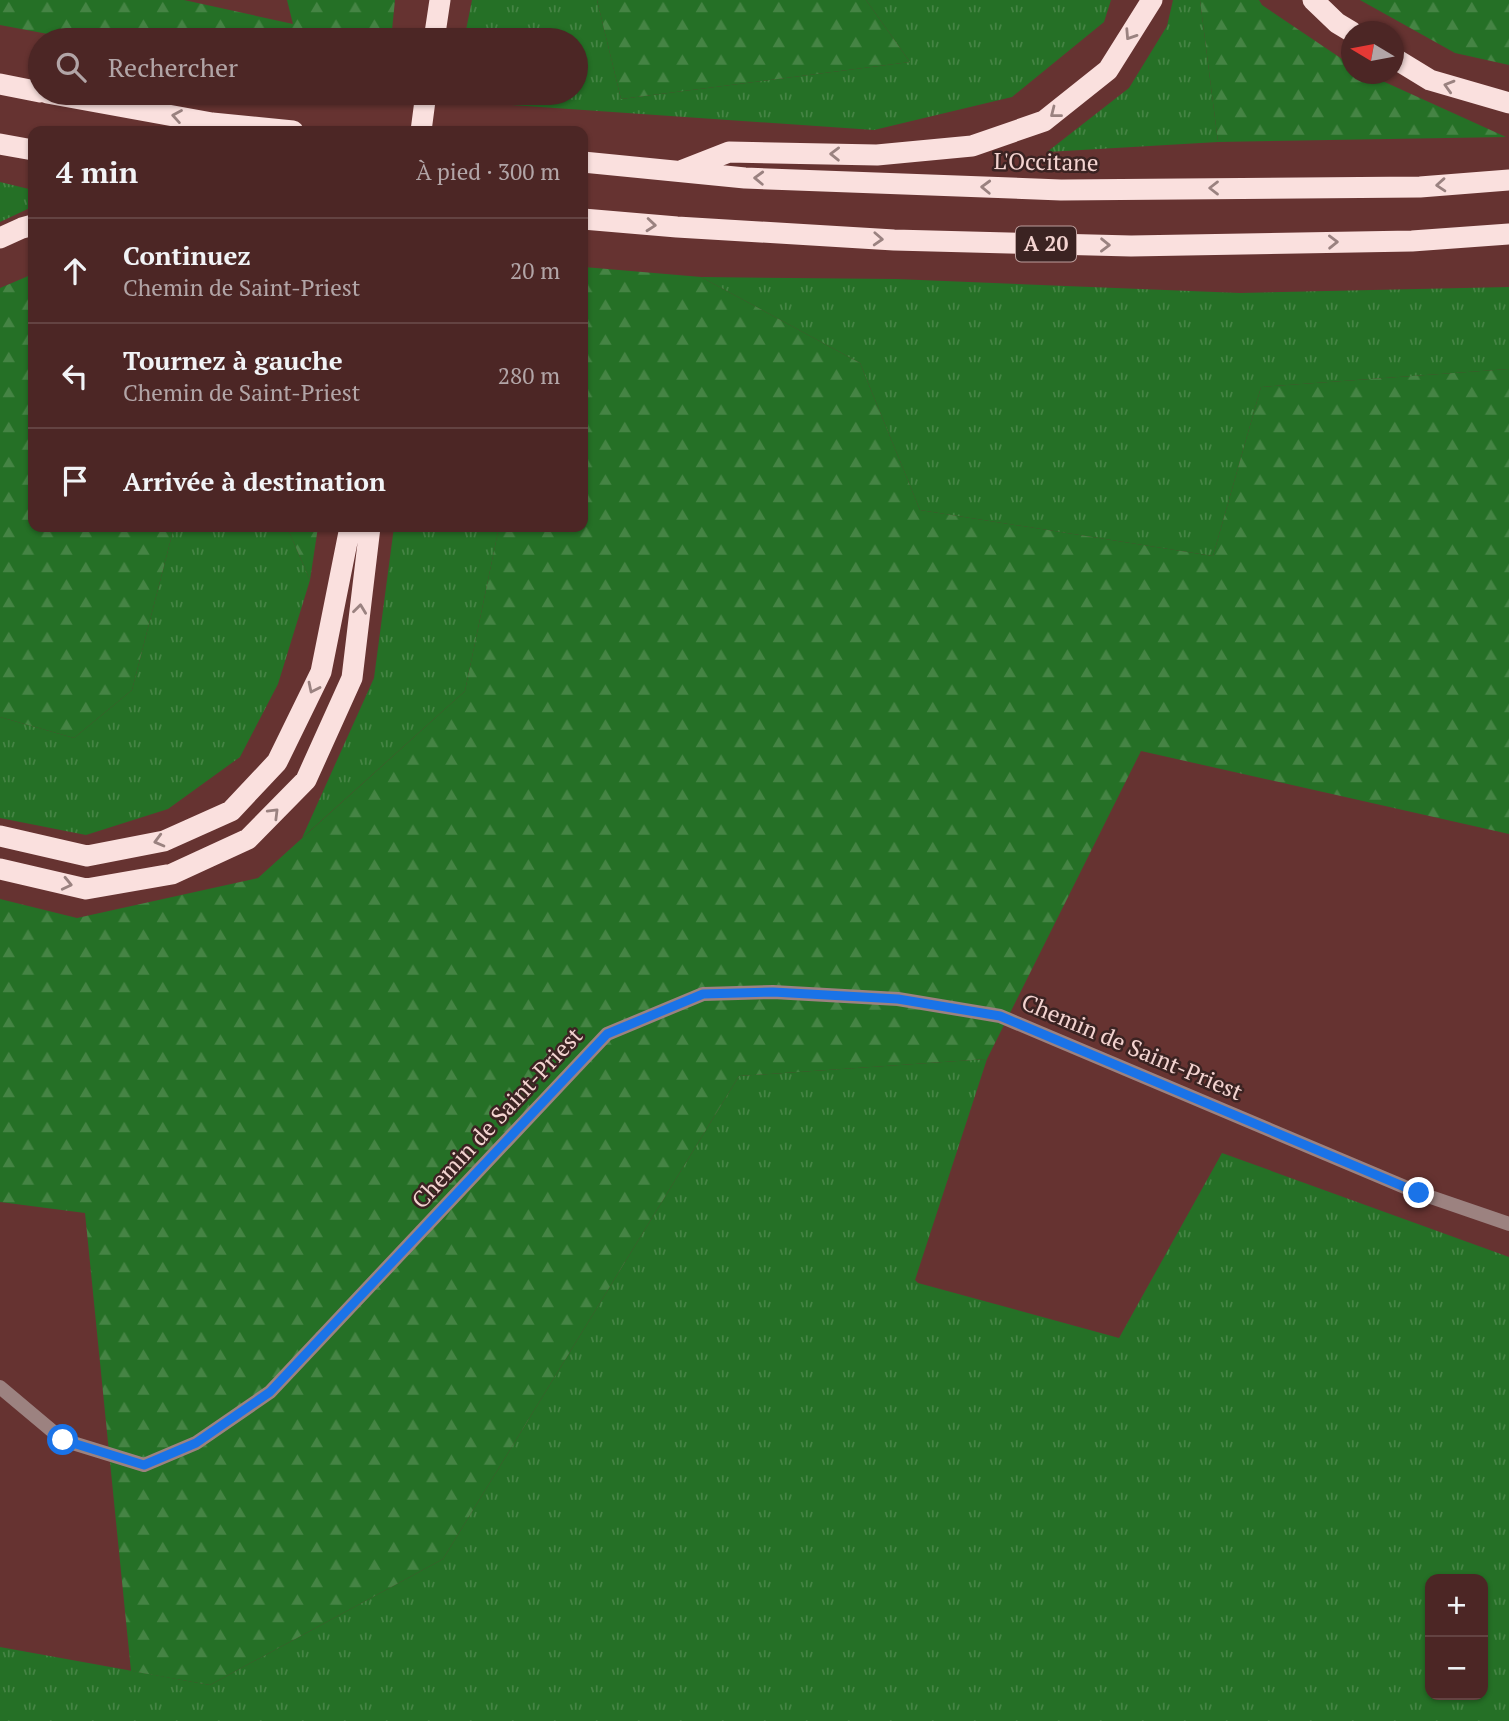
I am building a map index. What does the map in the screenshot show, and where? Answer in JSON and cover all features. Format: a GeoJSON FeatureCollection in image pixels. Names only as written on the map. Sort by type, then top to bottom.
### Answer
{"type":"FeatureCollection","features":[{"type":"Feature","properties":{"kind":"highway"},"geometry":{"type":"LineString","coordinates":[[436,28],[440,0]]}},
{"type":"Feature","properties":{"kind":"highway"},"geometry":{"type":"LineString","coordinates":[[678,172],[729,152],[877,155],[972,146],[1044,121],[1108,70],[1152,0]]}},
{"type":"Feature","properties":{"kind":"highway"},"geometry":{"type":"LineString","coordinates":[[1313,0],[1341,25]]}},
{"type":"Feature","properties":{"kind":"highway"},"geometry":{"type":"LineString","coordinates":[[1404,64],[1430,80],[1509,103]]}},
{"type":"Feature","properties":{"kind":"highway"},"geometry":{"type":"LineString","coordinates":[[0,84],[28,90]]}},
{"type":"Feature","properties":{"kind":"highway"},"geometry":{"type":"LineString","coordinates":[[115,105],[248,126]]}},
{"type":"Feature","properties":{"kind":"highway"},"geometry":{"type":"LineString","coordinates":[[422,126],[425,105]]}},
{"type":"Feature","properties":{"kind":"highway"},"geometry":{"type":"LineString","coordinates":[[0,144],[28,149]]}},
{"type":"Feature","properties":{"kind":"highway","name":"L'Occitane"},"geometry":{"type":"LineString","coordinates":[[588,163],[745,178],[1061,190],[1420,187],[1509,180]]}},
{"type":"Feature","properties":{"kind":"highway","name":"A 20"},"geometry":{"type":"LineString","coordinates":[[588,219],[894,240],[1131,246],[1412,241],[1509,234]]}},
{"type":"Feature","properties":{"kind":"highway"},"geometry":{"type":"LineString","coordinates":[[0,238],[28,226]]}},
{"type":"Feature","properties":{"kind":"highway"},"geometry":{"type":"LineString","coordinates":[[0,836],[87,856],[164,841],[231,811],[277,762],[321,672],[349,532]]}},
{"type":"Feature","properties":{"kind":"highway"},"geometry":{"type":"LineString","coordinates":[[0,869],[86,889],[172,874],[248,839],[306,780],[352,678],[369,532]]}},
{"type":"Feature","properties":{"kind":"street","name":"Chemin de Saint-Priest"},"geometry":{"type":"LineString","coordinates":[[0,1387],[63,1440],[144,1465],[196,1443],[270,1392],[607,1034],[703,994],[773,992],[898,999],[1000,1016],[1419,1193],[1509,1224]]}},
{"type":"Feature","properties":{"kind":"green space"},"geometry":{"type":"Polygon","coordinates":[[[0,0],[184,0],[293,24],[287,0],[395,0],[392,28],[28,28],[28,30],[0,25],[0,0]]]}},
{"type":"Feature","properties":{"kind":"green space"},"geometry":{"type":"Polygon","coordinates":[[[472,0],[597,0],[621,99],[910,62],[866,0],[1111,0],[1104,22],[1012,97],[874,130],[510,105],[588,105],[588,28],[466,28],[472,0]]]}},
{"type":"Feature","properties":{"kind":"green space"},"geometry":{"type":"Polygon","coordinates":[[[597,0],[866,0],[910,62],[621,99],[597,0]]]}},
{"type":"Feature","properties":{"kind":"green space"},"geometry":{"type":"Polygon","coordinates":[[[1173,0],[1200,0],[1218,142],[1047,152],[1129,88],[1167,26],[1173,0]]]}},
{"type":"Feature","properties":{"kind":"green space"},"geometry":{"type":"Polygon","coordinates":[[[1200,0],[1259,0],[1262,5],[1341,58],[1341,84],[1389,84],[1506,137],[1218,142],[1200,0]]]}},
{"type":"Feature","properties":{"kind":"green space"},"geometry":{"type":"Polygon","coordinates":[[[1360,0],[1509,0],[1509,65],[1455,53],[1404,25],[1404,21],[1398,21],[1360,0]]]}},
{"type":"Feature","properties":{"kind":"green space"},"geometry":{"type":"Polygon","coordinates":[[[0,182],[28,189],[28,209],[0,222],[0,182]]]}},
{"type":"Feature","properties":{"kind":"green space"},"geometry":{"type":"Polygon","coordinates":[[[588,267],[701,277],[860,363],[920,510],[1213,556],[1261,387],[1509,369],[1509,834],[1141,751],[987,1059],[739,1076],[443,1559],[210,1685],[131,1671],[85,1213],[0,1202],[0,899],[77,918],[258,878],[465,691],[498,532],[588,532],[588,267]]]}},
{"type":"Feature","properties":{"kind":"green space"},"geometry":{"type":"Polygon","coordinates":[[[28,276],[28,532],[173,532],[132,690],[74,738],[0,717],[0,288],[28,276]]]}},
{"type":"Feature","properties":{"kind":"green space"},"geometry":{"type":"Polygon","coordinates":[[[701,277],[896,279],[1240,293],[1509,287],[1509,369],[1261,387],[1213,556],[920,510],[860,363],[701,277]]]}},
{"type":"Feature","properties":{"kind":"green space"},"geometry":{"type":"Polygon","coordinates":[[[173,532],[289,532],[310,580],[278,684],[240,757],[168,809],[86,835],[0,818],[0,717],[74,738],[132,690],[173,532]]]}},
{"type":"Feature","properties":{"kind":"green space"},"geometry":{"type":"Polygon","coordinates":[[[289,532],[317,532],[310,580],[289,532]]]}},
{"type":"Feature","properties":{"kind":"green space"},"geometry":{"type":"Polygon","coordinates":[[[393,532],[498,532],[465,691],[302,838],[374,678],[393,532]]]}},
{"type":"Feature","properties":{"kind":"green space"},"geometry":{"type":"Polygon","coordinates":[[[987,1059],[915,1280],[1119,1338],[1222,1153],[1509,1257],[1509,1721],[0,1721],[0,1647],[210,1685],[443,1559],[739,1076],[987,1059]]]}},
{"type":"Feature","properties":{"kind":"route"},"geometry":{"type":"LineString","coordinates":[[63,1440],[144,1465],[196,1443],[270,1392],[607,1034],[703,994],[773,992],[898,999],[1000,1016],[1419,1193]]}}]}
